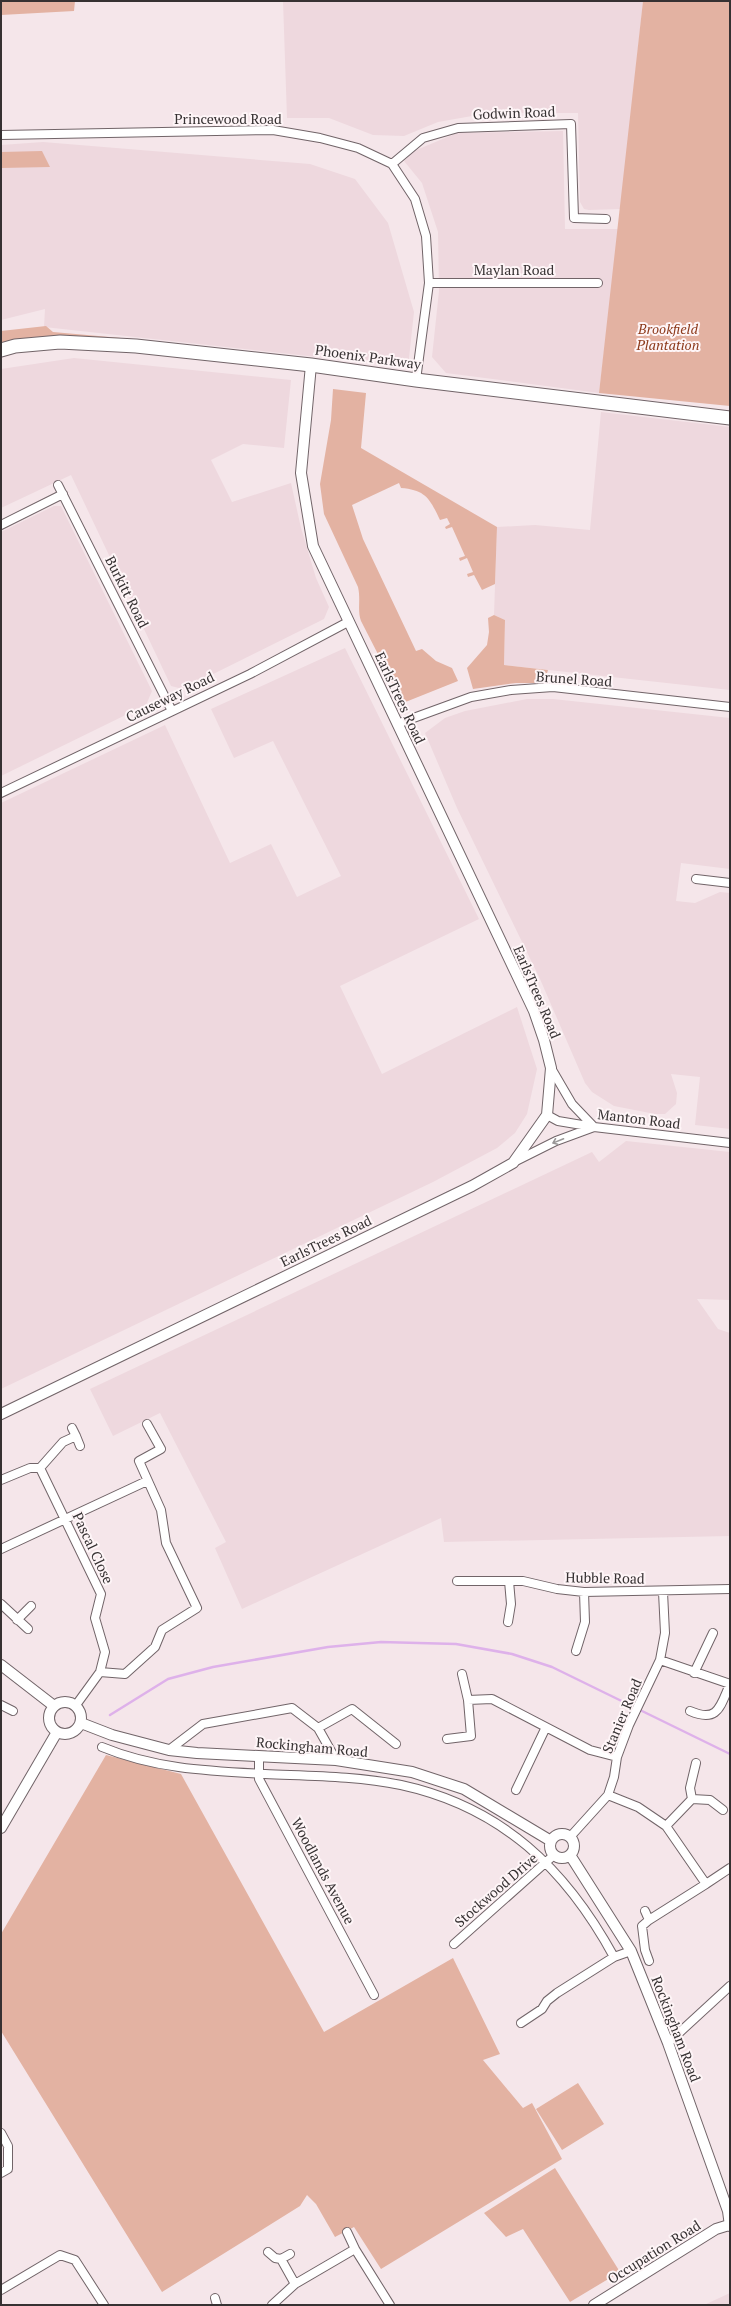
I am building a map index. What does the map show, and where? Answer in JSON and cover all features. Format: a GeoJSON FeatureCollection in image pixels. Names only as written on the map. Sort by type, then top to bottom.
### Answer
{"type":"FeatureCollection","features":[{"type":"Feature","properties":{"kind":"main road","name":"Phoenix Parkway"},"geometry":{"type":"LineString","coordinates":[[1,350],[14,346],[60,342],[136,346],[311,365],[416,380],[730,418]]}},
{"type":"Feature","properties":{"kind":"street","name":"Godwin Road"},"geometry":{"type":"LineString","coordinates":[[392,164],[423,138],[458,128],[571,124],[574,218],[606,219]]}},
{"type":"Feature","properties":{"kind":"street","name":"Princewood Road"},"geometry":{"type":"LineString","coordinates":[[1,135],[273,130],[320,138],[358,148],[392,164]]}},
{"type":"Feature","properties":{"kind":"street"},"geometry":{"type":"LineString","coordinates":[[392,164],[415,199],[426,236],[429,283],[416,380]]}},
{"type":"Feature","properties":{"kind":"street","name":"Maylan Road"},"geometry":{"type":"LineString","coordinates":[[429,283],[598,283]]}},
{"type":"Feature","properties":{"kind":"street","name":"EarlsTrees Road"},"geometry":{"type":"LineString","coordinates":[[1,1414],[472,1186],[513,1163],[547,1115],[551,1068],[544,1040],[534,1012],[313,546],[301,473],[311,365]]}},
{"type":"Feature","properties":{"kind":"street","name":"Burkitt Road"},"geometry":{"type":"LineString","coordinates":[[58,485],[172,711]]}},
{"type":"Feature","properties":{"kind":"street"},"geometry":{"type":"LineString","coordinates":[[1,525],[63,494]]}},
{"type":"Feature","properties":{"kind":"street","name":"Causeway Road"},"geometry":{"type":"LineString","coordinates":[[1,792],[250,674],[348,622]]}},
{"type":"Feature","properties":{"kind":"street","name":"Brunel Road"},"geometry":{"type":"LineString","coordinates":[[397,724],[471,697],[532,688],[553,688],[730,706]]}},
{"type":"Feature","properties":{"kind":"street"},"geometry":{"type":"LineString","coordinates":[[696,879],[730,883]]}},
{"type":"Feature","properties":{"kind":"street"},"geometry":{"type":"LineString","coordinates":[[513,1163],[556,1141],[594,1127],[572,1104],[551,1068]]}},
{"type":"Feature","properties":{"kind":"street","name":"Manton Road"},"geometry":{"type":"LineString","coordinates":[[547,1115],[558,1121],[594,1127],[730,1143]]}},
{"type":"Feature","properties":{"kind":"street"},"geometry":{"type":"LineString","coordinates":[[100,1672],[125,1674],[155,1647],[162,1630],[197,1608],[166,1543],[161,1510],[139,1461],[161,1449],[147,1424]]}},
{"type":"Feature","properties":{"kind":"street"},"geometry":{"type":"LineString","coordinates":[[72,1428],[80,1446]]}},
{"type":"Feature","properties":{"kind":"street"},"geometry":{"type":"LineString","coordinates":[[1,1480],[30,1468],[40,1468],[63,1442],[76,1436]]}},
{"type":"Feature","properties":{"kind":"street","name":"Pascal Close"},"geometry":{"type":"LineString","coordinates":[[40,1468],[101,1594],[95,1618],[105,1652],[100,1672],[76,1705]]}},
{"type":"Feature","properties":{"kind":"street"},"geometry":{"type":"LineString","coordinates":[[1,1549],[147,1480]]}},
{"type":"Feature","properties":{"kind":"street","name":"Hubble Road"},"geometry":{"type":"LineString","coordinates":[[457,1581],[523,1581],[557,1589],[584,1592],[663,1592],[730,1589]]}},
{"type":"Feature","properties":{"kind":"street"},"geometry":{"type":"LineString","coordinates":[[508,1622],[511,1604],[509,1581]]}},
{"type":"Feature","properties":{"kind":"street"},"geometry":{"type":"LineString","coordinates":[[576,1651],[585,1622],[584,1592]]}},
{"type":"Feature","properties":{"kind":"street","name":"Stanier Road"},"geometry":{"type":"LineString","coordinates":[[570,1837],[590,1817],[608,1795],[614,1777],[617,1758],[629,1725],[641,1704],[660,1660],[664,1632],[663,1592]]}},
{"type":"Feature","properties":{"kind":"street"},"geometry":{"type":"LineString","coordinates":[[1,1604],[28,1629]]}},
{"type":"Feature","properties":{"kind":"street"},"geometry":{"type":"LineString","coordinates":[[17,1620],[31,1606]]}},
{"type":"Feature","properties":{"kind":"street"},"geometry":{"type":"LineString","coordinates":[[694,1673],[713,1633]]}},
{"type":"Feature","properties":{"kind":"street"},"geometry":{"type":"LineString","coordinates":[[660,1660],[694,1673],[730,1684],[719,1709],[714,1714],[707,1717],[690,1711]]}},
{"type":"Feature","properties":{"kind":"street"},"geometry":{"type":"LineString","coordinates":[[1,1664],[54,1706]]}},
{"type":"Feature","properties":{"kind":"street"},"geometry":{"type":"LineString","coordinates":[[447,1739],[471,1736],[468,1700],[462,1674]]}},
{"type":"Feature","properties":{"kind":"street"},"geometry":{"type":"LineString","coordinates":[[468,1700],[492,1699],[590,1750],[617,1758]]}},
{"type":"Feature","properties":{"kind":"street"},"geometry":{"type":"LineString","coordinates":[[64,1702],[76,1705],[82,1715],[81,1723],[74,1732],[69,1734],[57,1732],[50,1723],[49,1717],[54,1706],[64,1702]]}},
{"type":"Feature","properties":{"kind":"street"},"geometry":{"type":"LineString","coordinates":[[1,1705],[13,1711]]}},
{"type":"Feature","properties":{"kind":"street"},"geometry":{"type":"LineString","coordinates":[[169,1750],[203,1724],[292,1708],[318,1728],[336,1760]]}},
{"type":"Feature","properties":{"kind":"street"},"geometry":{"type":"LineString","coordinates":[[318,1728],[352,1709],[396,1744]]}},
{"type":"Feature","properties":{"kind":"street","name":"Rockingham Road"},"geometry":{"type":"LineString","coordinates":[[81,1723],[112,1735],[169,1750],[336,1760],[412,1772],[464,1789],[551,1841]]}},
{"type":"Feature","properties":{"kind":"street"},"geometry":{"type":"LineString","coordinates":[[516,1790],[546,1727]]}},
{"type":"Feature","properties":{"kind":"street"},"geometry":{"type":"LineString","coordinates":[[1,1828],[57,1732]]}},
{"type":"Feature","properties":{"kind":"street"},"geometry":{"type":"LineString","coordinates":[[102,1747],[128,1757],[170,1767],[258,1774],[341,1778],[399,1785],[450,1800],[511,1834],[547,1863],[582,1903],[595,1922],[614,1958]]}},
{"type":"Feature","properties":{"kind":"street","name":"Woodlands Avenue"},"geometry":{"type":"LineString","coordinates":[[259,1756],[258,1774],[262,1784],[374,1994]]}},
{"type":"Feature","properties":{"kind":"street"},"geometry":{"type":"LineString","coordinates":[[692,1799],[690,1788],[696,1762]]}},
{"type":"Feature","properties":{"kind":"street"},"geometry":{"type":"LineString","coordinates":[[608,1795],[638,1807],[666,1826],[706,1884]]}},
{"type":"Feature","properties":{"kind":"street"},"geometry":{"type":"LineString","coordinates":[[470,1810],[478,1797]]}},
{"type":"Feature","properties":{"kind":"street"},"geometry":{"type":"LineString","coordinates":[[666,1826],[692,1799],[710,1800],[723,1810]]}},
{"type":"Feature","properties":{"kind":"street"},"geometry":{"type":"LineString","coordinates":[[560,1834],[570,1837],[574,1845],[570,1855],[562,1858],[554,1855],[550,1848],[551,1841],[560,1834]]}},
{"type":"Feature","properties":{"kind":"street","name":"Stockwood Drive"},"geometry":{"type":"LineString","coordinates":[[454,1944],[547,1863],[554,1855]]}},
{"type":"Feature","properties":{"kind":"street","name":"Rockingham Road"},"geometry":{"type":"LineString","coordinates":[[570,1855],[631,1951],[668,2043],[728,2211],[730,2226]]}},
{"type":"Feature","properties":{"kind":"street"},"geometry":{"type":"LineString","coordinates":[[649,1961],[645,1950],[642,1926],[730,1868]]}},
{"type":"Feature","properties":{"kind":"street"},"geometry":{"type":"LineString","coordinates":[[645,1911],[650,1920]]}},
{"type":"Feature","properties":{"kind":"street"},"geometry":{"type":"LineString","coordinates":[[522,2023],[542,2009],[551,1997],[614,1958],[631,1951]]}},
{"type":"Feature","properties":{"kind":"street"},"geometry":{"type":"LineString","coordinates":[[668,2043],[730,1986]]}},
{"type":"Feature","properties":{"kind":"street"},"geometry":{"type":"LineString","coordinates":[[1,2133],[8,2146],[8,2168],[1,2173]]}},
{"type":"Feature","properties":{"kind":"street","name":"Occupation Road"},"geometry":{"type":"LineString","coordinates":[[594,2305],[607,2302],[716,2229],[730,2226]]}},
{"type":"Feature","properties":{"kind":"street"},"geometry":{"type":"LineString","coordinates":[[347,2232],[355,2249],[390,2305]]}},
{"type":"Feature","properties":{"kind":"street"},"geometry":{"type":"LineString","coordinates":[[272,2305],[295,2284],[355,2249]]}},
{"type":"Feature","properties":{"kind":"street"},"geometry":{"type":"LineString","coordinates":[[268,2252],[275,2258],[282,2259],[290,2254]]}},
{"type":"Feature","properties":{"kind":"street"},"geometry":{"type":"LineString","coordinates":[[1,2290],[60,2256],[75,2260],[104,2305]]}},
{"type":"Feature","properties":{"kind":"street"},"geometry":{"type":"LineString","coordinates":[[282,2259],[295,2284]]}},
{"type":"Feature","properties":{"kind":"shaded area"},"geometry":{"type":"Polygon","coordinates":[[[283,1],[643,1],[621,209],[589,210],[584,209],[580,202],[578,113],[489,113],[438,122],[404,136],[373,135],[329,118],[287,118],[283,1]]]}},
{"type":"Feature","properties":{"kind":"shaded area"},"geometry":{"type":"Polygon","coordinates":[[[563,131],[565,229],[619,229],[599,393],[446,373],[432,357],[439,291],[438,232],[422,183],[404,161],[414,151],[457,133],[563,131]]]}},
{"type":"Feature","properties":{"kind":"shaded area"},"geometry":{"type":"Polygon","coordinates":[[[43,142],[310,164],[355,179],[388,223],[414,312],[408,367],[44,327],[45,309],[1,320],[1,145],[43,142]]]}},
{"type":"Feature","properties":{"kind":"shaded area"},"geometry":{"type":"Polygon","coordinates":[[[74,358],[291,380],[284,448],[243,444],[211,460],[232,502],[291,483],[301,528],[316,578],[329,607],[324,619],[183,689],[171,686],[71,475],[1,508],[1,369],[74,358]]]}},
{"type":"Feature","properties":{"kind":"shaded area"},"geometry":{"type":"Polygon","coordinates":[[[601,412],[730,427],[730,690],[504,665],[505,620],[494,615],[497,527],[535,525],[590,530],[601,412]]]}},
{"type":"Feature","properties":{"kind":"shaded area"},"geometry":{"type":"Polygon","coordinates":[[[54,506],[61,506],[152,691],[146,705],[1,776],[1,532],[54,506]]]}},
{"type":"Feature","properties":{"kind":"shaded area"},"geometry":{"type":"Polygon","coordinates":[[[345,648],[479,919],[340,986],[382,1074],[517,1007],[537,1069],[527,1114],[515,1133],[497,1148],[433,1182],[1,1389],[1,803],[165,725],[230,863],[271,844],[297,897],[341,876],[273,741],[234,758],[211,709],[345,648]]]}},
{"type":"Feature","properties":{"kind":"shaded area"},"geometry":{"type":"Polygon","coordinates":[[[527,699],[553,699],[730,718],[730,869],[681,863],[676,901],[695,903],[720,892],[730,893],[730,1129],[695,1125],[700,1077],[671,1074],[677,1093],[676,1104],[665,1114],[655,1114],[614,1106],[592,1092],[585,1083],[540,979],[457,808],[425,733],[445,718],[465,711],[527,699]]]}},
{"type":"Feature","properties":{"kind":"shaded area"},"geometry":{"type":"Polygon","coordinates":[[[626,1141],[730,1152],[730,1300],[697,1299],[718,1329],[730,1333],[730,1536],[444,1542],[441,1518],[242,1609],[215,1548],[226,1542],[160,1413],[113,1436],[90,1389],[592,1152],[599,1162],[626,1141]]]}},
{"type":"Feature","properties":{"kind":"shaded area"},"geometry":{"type":"Polygon","coordinates":[[[730,2293],[730,2305],[704,2305],[730,2293]]]}},
{"type":"Feature","properties":{"kind":"green space"},"geometry":{"type":"Polygon","coordinates":[[[1,1],[75,1],[74,11],[1,15],[1,1]]]}},
{"type":"Feature","properties":{"kind":"green space","name":"Brookfield Plantation"},"geometry":{"type":"Polygon","coordinates":[[[643,1],[730,1],[730,406],[599,393],[643,1]]]}},
{"type":"Feature","properties":{"kind":"green space"},"geometry":{"type":"Polygon","coordinates":[[[42,151],[50,167],[1,168],[1,152],[42,151]]]}},
{"type":"Feature","properties":{"kind":"green space"},"geometry":{"type":"Polygon","coordinates":[[[46,326],[53,332],[155,341],[162,348],[1,345],[1,331],[46,326]]]}},
{"type":"Feature","properties":{"kind":"green space"},"geometry":{"type":"Polygon","coordinates":[[[333,389],[366,393],[361,448],[497,527],[495,584],[482,590],[474,575],[468,577],[467,574],[473,572],[467,558],[460,561],[459,558],[465,556],[452,527],[446,529],[445,527],[450,524],[447,518],[440,520],[430,501],[422,493],[401,488],[399,483],[352,505],[363,539],[416,651],[422,649],[436,661],[452,668],[458,681],[403,703],[361,621],[359,613],[358,587],[324,514],[320,484],[331,420],[333,389]]]}},
{"type":"Feature","properties":{"kind":"green space"},"geometry":{"type":"Polygon","coordinates":[[[494,615],[505,620],[504,665],[548,670],[544,683],[516,683],[473,689],[467,668],[487,645],[489,632],[488,618],[494,615]]]}},
{"type":"Feature","properties":{"kind":"green space"},"geometry":{"type":"Polygon","coordinates":[[[106,1755],[181,1774],[324,2032],[453,1958],[500,2054],[483,2060],[523,2108],[532,2103],[562,2159],[381,2269],[354,2227],[335,2237],[316,2204],[307,2195],[300,2206],[162,2292],[1,2031],[1,1934],[106,1755]]]}},
{"type":"Feature","properties":{"kind":"green space"},"geometry":{"type":"Polygon","coordinates":[[[578,2083],[604,2124],[562,2150],[536,2109],[578,2083]]]}},
{"type":"Feature","properties":{"kind":"green space"},"geometry":{"type":"Polygon","coordinates":[[[555,2168],[620,2272],[570,2302],[523,2229],[506,2237],[484,2213],[555,2168]]]}},
{"type":"Feature","properties":{"kind":"waterway"},"geometry":{"type":"LineString","coordinates":[[110,1715],[168,1679],[213,1667],[328,1647],[381,1642],[456,1644],[512,1654],[552,1667],[730,1754]]}}]}
